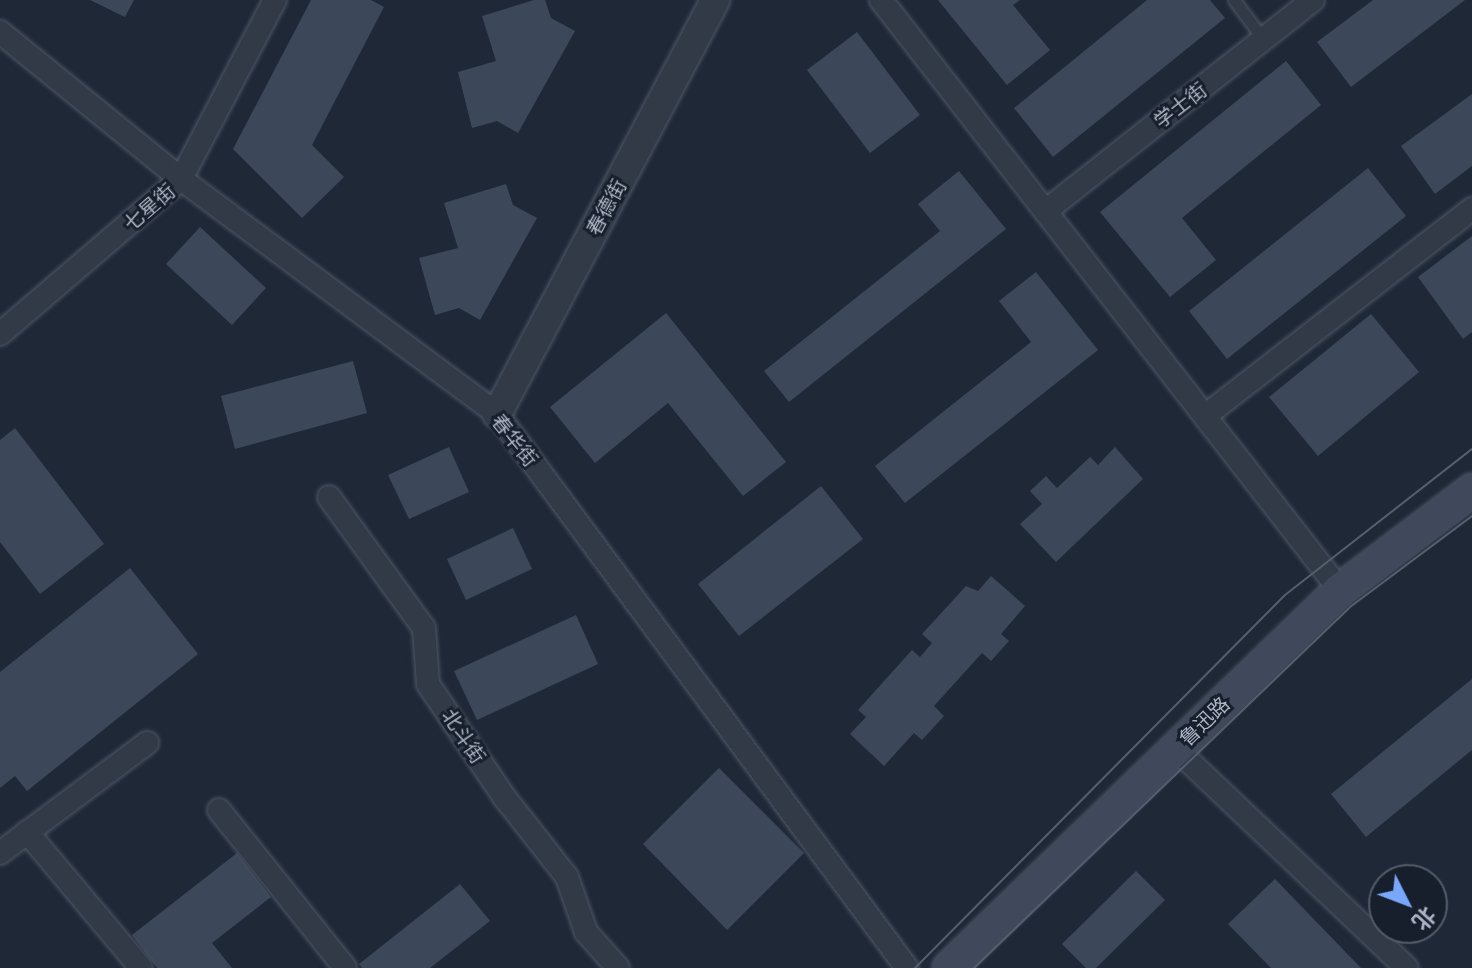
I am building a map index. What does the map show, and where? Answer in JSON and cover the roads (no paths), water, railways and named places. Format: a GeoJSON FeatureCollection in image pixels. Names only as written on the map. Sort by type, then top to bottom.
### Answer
{"type":"FeatureCollection","features":[{"type":"Feature","properties":{"kind":"main road","name":"鲁迅路"},"geometry":{"type":"LineString","coordinates":[[949,968],[1340,590],[1472,490]]}},
{"type":"Feature","properties":{"kind":"street","name":"七星街"},"geometry":{"type":"LineString","coordinates":[[0,334],[181,179],[275,0]]}},
{"type":"Feature","properties":{"kind":"street","name":"春德街"},"geometry":{"type":"LineString","coordinates":[[497,414],[715,0]]}},
{"type":"Feature","properties":{"kind":"street"},"geometry":{"type":"LineString","coordinates":[[881,0],[1340,590]]}},
{"type":"Feature","properties":{"kind":"street","name":"学士街"},"geometry":{"type":"LineString","coordinates":[[1047,210],[1313,0]]}},
{"type":"Feature","properties":{"kind":"street","name":"春华街"},"geometry":{"type":"LineString","coordinates":[[0,32],[181,179],[497,414],[907,968]]}},
{"type":"Feature","properties":{"kind":"street"},"geometry":{"type":"LineString","coordinates":[[1205,416],[1472,209]]}},
{"type":"Feature","properties":{"kind":"street","name":"北斗街"},"geometry":{"type":"LineString","coordinates":[[329,497],[424,628],[428,684],[505,798],[567,877],[586,932],[618,968]]}},
{"type":"Feature","properties":{"kind":"street"},"geometry":{"type":"LineString","coordinates":[[0,853],[147,743]]}},
{"type":"Feature","properties":{"kind":"street"},"geometry":{"type":"LineString","coordinates":[[1176,749],[1407,968]]}},
{"type":"Feature","properties":{"kind":"street"},"geometry":{"type":"LineString","coordinates":[[219,810],[345,968]]}},
{"type":"Feature","properties":{"kind":"street"},"geometry":{"type":"LineString","coordinates":[[27,832],[141,968]]}},
{"type":"Feature","properties":{"kind":"lane"},"geometry":{"type":"LineString","coordinates":[[1234,0],[1263,39]]}},
{"type":"Feature","properties":{"kind":"tram line"},"geometry":{"type":"LineString","coordinates":[[915,968],[1285,595],[1472,449]]}},
{"type":"Feature","properties":{"kind":"tram line"},"geometry":{"type":"LineString","coordinates":[[974,968],[1350,607],[1472,516]]}}]}
